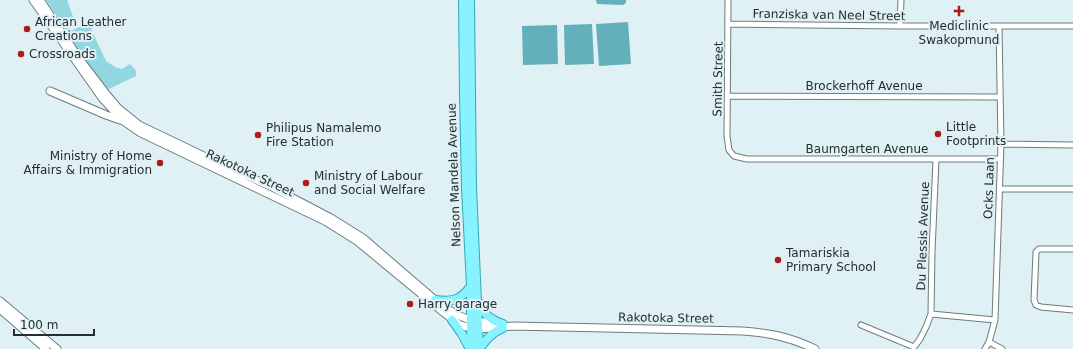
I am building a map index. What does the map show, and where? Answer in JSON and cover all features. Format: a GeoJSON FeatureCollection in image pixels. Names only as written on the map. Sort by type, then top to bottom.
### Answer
{"type":"FeatureCollection","features":[{"type":"Feature","properties":{"kind":"main road","name":"Nelson Mandela Avenue"},"geometry":{"type":"LineString","coordinates":[[463,0],[466,164],[471,286],[474,325],[479,349]]}},
{"type":"Feature","properties":{"kind":"main road","name":"Nelson Mandela Avenue"},"geometry":{"type":"LineString","coordinates":[[470,0],[472,187],[477,300],[471,349]]}},
{"type":"Feature","properties":{"kind":"main road"},"geometry":{"type":"LineString","coordinates":[[435,300],[455,300],[462,296],[471,286]]}},
{"type":"Feature","properties":{"kind":"main road"},"geometry":{"type":"LineString","coordinates":[[477,300],[486,315],[491,320],[503,326],[489,337],[479,349]]}},
{"type":"Feature","properties":{"kind":"main road"},"geometry":{"type":"LineString","coordinates":[[452,320],[471,349]]}},
{"type":"Feature","properties":{"kind":"street","name":"Rakotoka Street"},"geometry":{"type":"LineString","coordinates":[[33,0],[95,89],[122,120],[141,133],[280,199],[341,230],[357,241],[460,325],[743,331],[776,335],[791,339],[815,349]]}},
{"type":"Feature","properties":{"kind":"street","name":"Rakotoka Street"},"geometry":{"type":"LineString","coordinates":[[40,0],[78,57],[107,95],[118,108],[139,125],[270,186],[342,224],[363,238],[435,300],[474,325]]}},
{"type":"Feature","properties":{"kind":"street","name":"Smith Street"},"geometry":{"type":"LineString","coordinates":[[728,0],[727,136],[730,150],[734,156]]}},
{"type":"Feature","properties":{"kind":"street"},"geometry":{"type":"LineString","coordinates":[[900,26],[901,0]]}},
{"type":"Feature","properties":{"kind":"street","name":"Franziska van Neel Street"},"geometry":{"type":"LineString","coordinates":[[728,24],[1073,26]]}},
{"type":"Feature","properties":{"kind":"street","name":"Ocks Laan"},"geometry":{"type":"LineString","coordinates":[[985,349],[989,342],[995,320],[1001,144],[1000,26]]}},
{"type":"Feature","properties":{"kind":"street"},"geometry":{"type":"LineString","coordinates":[[50,90],[106,115],[122,120]]}},
{"type":"Feature","properties":{"kind":"street","name":"Brockerhoff Avenue"},"geometry":{"type":"LineString","coordinates":[[728,96],[1000,96]]}},
{"type":"Feature","properties":{"kind":"street"},"geometry":{"type":"LineString","coordinates":[[1001,144],[1073,145]]}},
{"type":"Feature","properties":{"kind":"street","name":"Baumgarten Avenue"},"geometry":{"type":"LineString","coordinates":[[734,156],[747,159],[1000,159]]}},
{"type":"Feature","properties":{"kind":"street","name":"Du Plessis Avenue"},"geometry":{"type":"LineString","coordinates":[[861,326],[916,348],[926,327],[930,314],[936,160]]}},
{"type":"Feature","properties":{"kind":"street"},"geometry":{"type":"LineString","coordinates":[[1000,189],[1073,189]]}},
{"type":"Feature","properties":{"kind":"street"},"geometry":{"type":"LineString","coordinates":[[1073,249],[1039,249],[1036,252],[1034,300],[1036,305],[1041,307],[1073,310]]}},
{"type":"Feature","properties":{"kind":"street"},"geometry":{"type":"LineString","coordinates":[[0,301],[57,349]]}},
{"type":"Feature","properties":{"kind":"street"},"geometry":{"type":"LineString","coordinates":[[0,309],[46,349]]}},
{"type":"Feature","properties":{"kind":"street"},"geometry":{"type":"LineString","coordinates":[[930,314],[995,320]]}},
{"type":"Feature","properties":{"kind":"street"},"geometry":{"type":"LineString","coordinates":[[989,342],[1002,349]]}},
{"type":"Feature","properties":{"kind":"shaded area"},"geometry":{"type":"Polygon","coordinates":[[[46,0],[67,0],[76,25],[66,30],[46,0]]]}},
{"type":"Feature","properties":{"kind":"shaded area"},"geometry":{"type":"Polygon","coordinates":[[[596,0],[626,0],[626,3],[623,5],[597,4],[596,0]]]}},
{"type":"Feature","properties":{"kind":"shaded area"},"geometry":{"type":"Polygon","coordinates":[[[93,21],[95,25],[91,29],[106,61],[115,67],[122,69],[130,64],[136,71],[136,76],[109,89],[96,77],[66,33],[93,21]]]}},
{"type":"Feature","properties":{"kind":"shaded area"},"geometry":{"type":"Polygon","coordinates":[[[628,22],[631,64],[599,66],[596,24],[628,22]]]}},
{"type":"Feature","properties":{"kind":"shaded area"},"geometry":{"type":"Polygon","coordinates":[[[592,24],[594,64],[565,65],[564,25],[592,24]]]}},
{"type":"Feature","properties":{"kind":"shaded area"},"geometry":{"type":"Polygon","coordinates":[[[557,25],[558,64],[523,65],[522,26],[557,25]]]}},
{"type":"Feature","properties":{"kind":"place","name":"Mediclinic Swakopmund"},"geometry":{"type":"Point","coordinates":[959,11]}},
{"type":"Feature","properties":{"kind":"place","name":"African Leather Creations"},"geometry":{"type":"Point","coordinates":[27,29]}},
{"type":"Feature","properties":{"kind":"place","name":"Crossroads"},"geometry":{"type":"Point","coordinates":[21,54]}},
{"type":"Feature","properties":{"kind":"place","name":"Little Footprints"},"geometry":{"type":"Point","coordinates":[938,134]}},
{"type":"Feature","properties":{"kind":"place","name":"Philipus Namalemo Fire Station"},"geometry":{"type":"Point","coordinates":[258,135]}},
{"type":"Feature","properties":{"kind":"place","name":"Ministry of Home Affairs & Immigration"},"geometry":{"type":"Point","coordinates":[160,163]}},
{"type":"Feature","properties":{"kind":"place","name":"Ministry of Labour and Social Welfare"},"geometry":{"type":"Point","coordinates":[306,183]}},
{"type":"Feature","properties":{"kind":"place","name":"Tamariskia Primary School"},"geometry":{"type":"Point","coordinates":[778,260]}},
{"type":"Feature","properties":{"kind":"place","name":"Harry garage"},"geometry":{"type":"Point","coordinates":[410,304]}}]}
